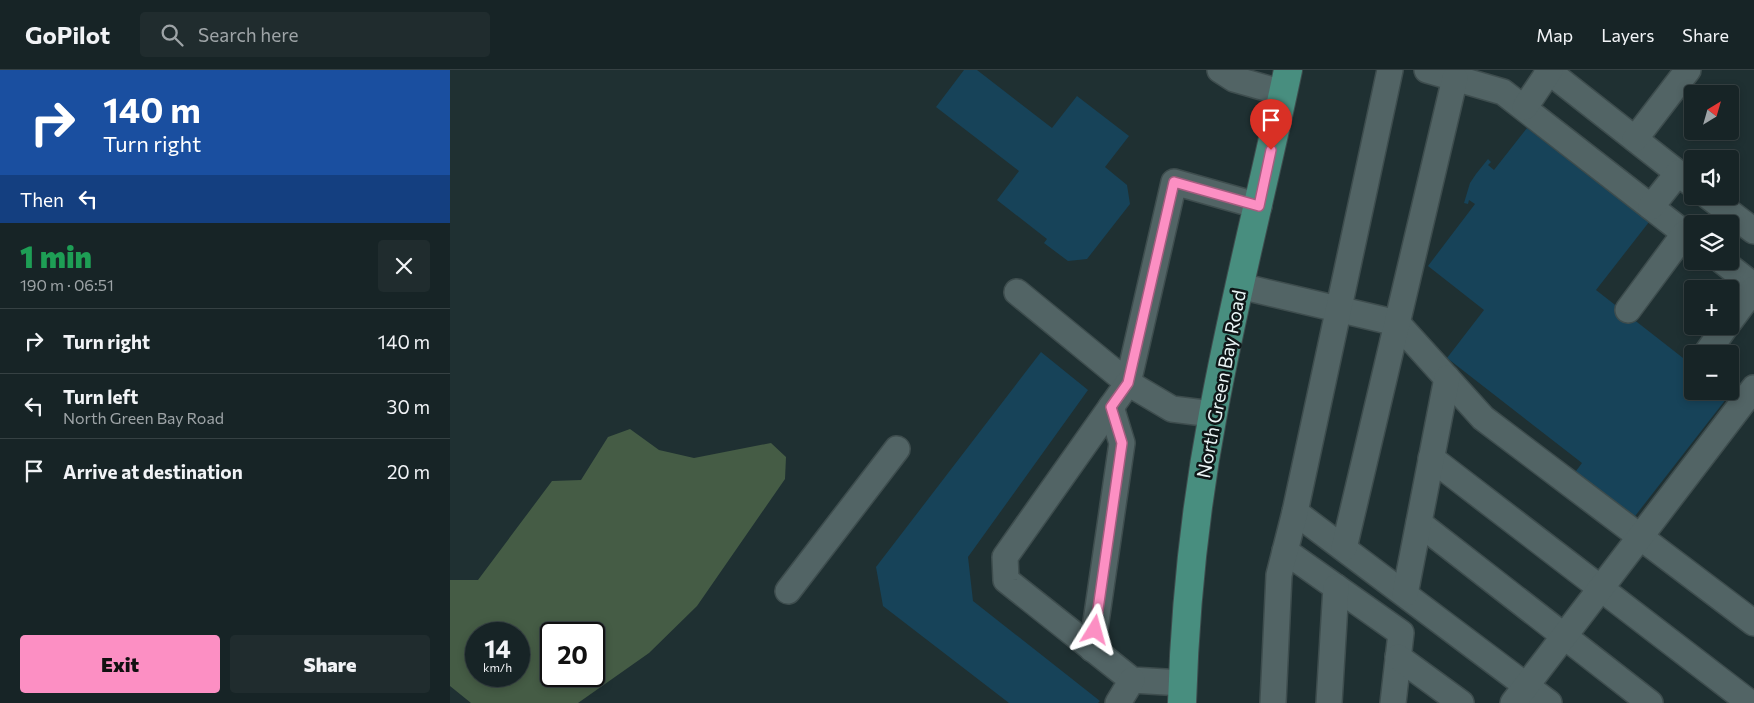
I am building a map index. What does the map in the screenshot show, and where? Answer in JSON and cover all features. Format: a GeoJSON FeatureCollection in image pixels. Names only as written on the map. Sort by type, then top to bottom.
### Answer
{"type":"FeatureCollection","features":[{"type":"Feature","properties":{"kind":"main road","name":"North Green Bay Road"},"geometry":{"type":"LineString","coordinates":[[1182,693],[1189,586],[1212,414],[1286,82]]}},
{"type":"Feature","properties":{"kind":"street"},"geometry":{"type":"LineString","coordinates":[[1220,70],[1234,79],[1286,82]]}},
{"type":"Feature","properties":{"kind":"street"},"geometry":{"type":"LineString","coordinates":[[1273,703],[1279,575],[1295,512],[1337,309],[1390,70]]}},
{"type":"Feature","properties":{"kind":"street"},"geometry":{"type":"LineString","coordinates":[[1427,70],[1503,92],[1684,232]]}},
{"type":"Feature","properties":{"kind":"street"},"geometry":{"type":"LineString","coordinates":[[1635,139],[1688,70]]}},
{"type":"Feature","properties":{"kind":"street"},"geometry":{"type":"LineString","coordinates":[[1524,107],[1549,71],[1684,178]]}},
{"type":"Feature","properties":{"kind":"street"},"geometry":{"type":"LineString","coordinates":[[1344,548],[1455,78]]}},
{"type":"Feature","properties":{"kind":"street"},"geometry":{"type":"LineString","coordinates":[[1651,207],[1684,180]]}},
{"type":"Feature","properties":{"kind":"street"},"geometry":{"type":"LineString","coordinates":[[1182,693],[1132,680],[1006,580],[1005,557],[1128,383],[1174,182],[1259,206]]}},
{"type":"Feature","properties":{"kind":"street"},"geometry":{"type":"LineString","coordinates":[[1720,205],[1754,231]]}},
{"type":"Feature","properties":{"kind":"street"},"geometry":{"type":"LineString","coordinates":[[1628,310],[1684,242]]}},
{"type":"Feature","properties":{"kind":"street"},"geometry":{"type":"LineString","coordinates":[[1733,270],[1754,287],[1739,308]]}},
{"type":"Feature","properties":{"kind":"street"},"geometry":{"type":"LineString","coordinates":[[1240,286],[1397,323],[1483,418],[1754,623]]}},
{"type":"Feature","properties":{"kind":"street"},"geometry":{"type":"LineString","coordinates":[[1017,292],[1128,383],[1172,409],[1212,414]]}},
{"type":"Feature","properties":{"kind":"street"},"geometry":{"type":"LineString","coordinates":[[1405,594],[1447,378]]}},
{"type":"Feature","properties":{"kind":"street"},"geometry":{"type":"LineString","coordinates":[[1520,694],[1754,388]]}},
{"type":"Feature","properties":{"kind":"street"},"geometry":{"type":"LineString","coordinates":[[1092,649],[1122,443],[1111,407]]}},
{"type":"Feature","properties":{"kind":"street"},"geometry":{"type":"LineString","coordinates":[[788,590],[897,449]]}},
{"type":"Feature","properties":{"kind":"street"},"geometry":{"type":"LineString","coordinates":[[1431,458],[1750,703]]}},
{"type":"Feature","properties":{"kind":"street"},"geometry":{"type":"LineString","coordinates":[[1295,512],[1405,594],[1520,694],[1549,703]]}},
{"type":"Feature","properties":{"kind":"street"},"geometry":{"type":"LineString","coordinates":[[1419,523],[1650,703]]}},
{"type":"Feature","properties":{"kind":"street"},"geometry":{"type":"LineString","coordinates":[[1285,551],[1401,634],[1393,703]]}},
{"type":"Feature","properties":{"kind":"street"},"geometry":{"type":"LineString","coordinates":[[1329,703],[1336,587]]}},
{"type":"Feature","properties":{"kind":"street"},"geometry":{"type":"LineString","coordinates":[[1398,657],[1461,703]]}},
{"type":"Feature","properties":{"kind":"street"},"geometry":{"type":"LineString","coordinates":[[1118,703],[1132,680]]}},
{"type":"Feature","properties":{"kind":"green space"},"geometry":{"type":"Polygon","coordinates":[[[630,429],[659,450],[694,458],[771,443],[786,457],[785,479],[697,606],[649,653],[605,684],[605,622],[540,622],[540,687],[601,687],[578,703],[471,703],[450,686],[450,580],[478,580],[552,481],[581,480],[608,437],[630,429]]]}},
{"type":"Feature","properties":{"kind":"building"},"geometry":{"type":"Polygon","coordinates":[[[964,70],[977,70],[1052,128],[1077,96],[1129,136],[1105,167],[1127,185],[1130,204],[1087,259],[1068,261],[1044,243],[1047,239],[997,200],[1019,171],[936,107],[964,70]]]}},
{"type":"Feature","properties":{"kind":"building"},"geometry":{"type":"Polygon","coordinates":[[[1527,128],[1649,222],[1596,290],[1684,359],[1684,400],[1725,400],[1632,520],[1573,475],[1582,463],[1447,358],[1484,310],[1428,266],[1475,204],[1469,200],[1468,204],[1464,203],[1470,183],[1476,174],[1488,159],[1491,162],[1488,165],[1494,170],[1527,128]]]}},
{"type":"Feature","properties":{"kind":"building"},"geometry":{"type":"Polygon","coordinates":[[[1041,352],[1088,390],[968,557],[973,601],[1100,701],[1098,703],[1009,703],[883,606],[876,567],[1041,352]]]}},
{"type":"Feature","properties":{"kind":"route"},"geometry":{"type":"LineString","coordinates":[[1095,630],[1122,443],[1111,407],[1128,383],[1174,182],[1259,206],[1271,150]]}}]}
